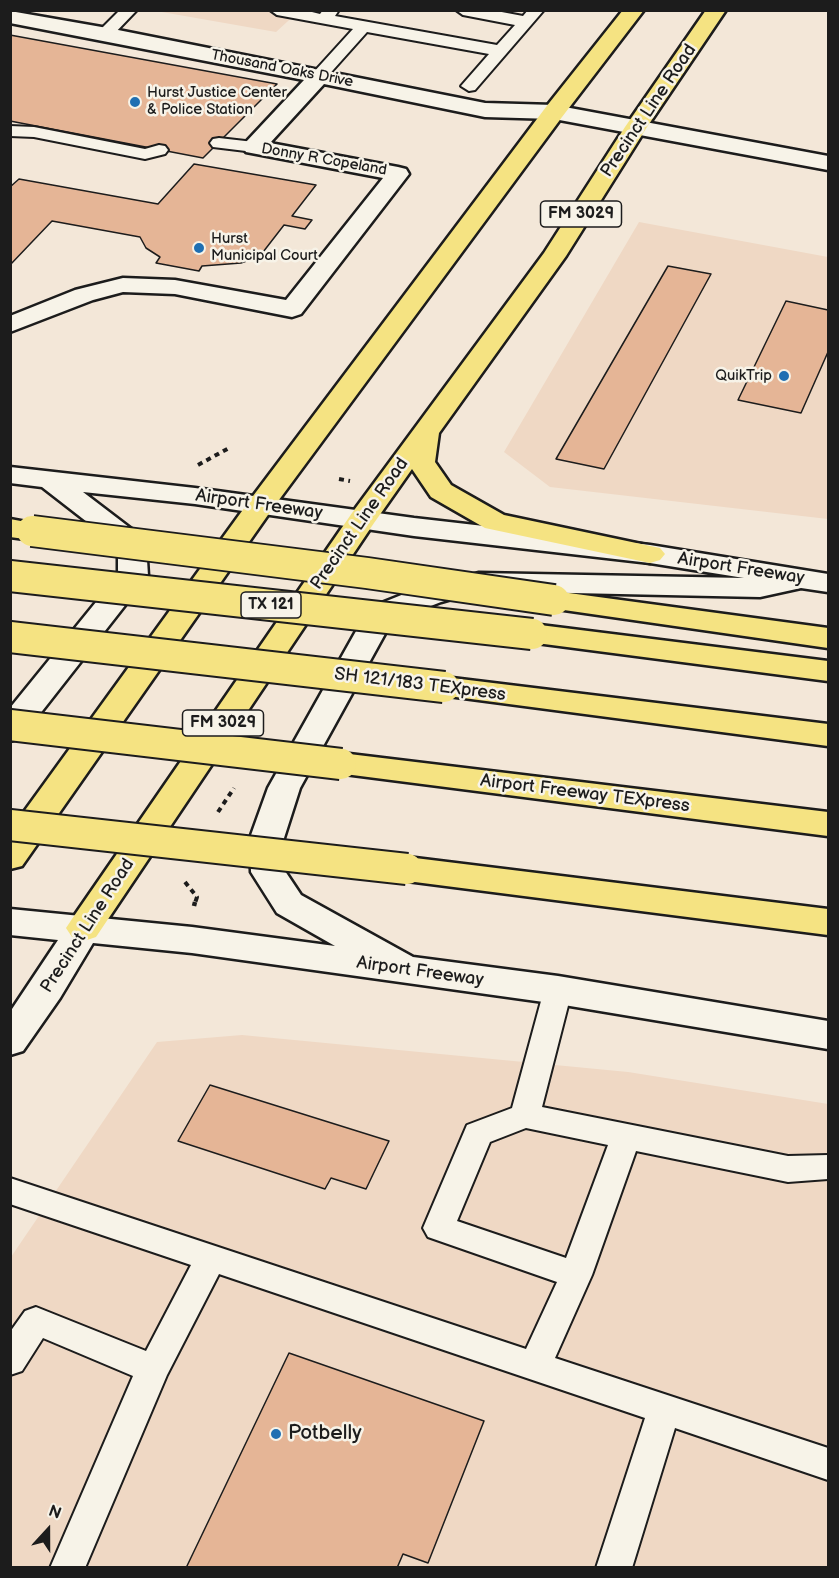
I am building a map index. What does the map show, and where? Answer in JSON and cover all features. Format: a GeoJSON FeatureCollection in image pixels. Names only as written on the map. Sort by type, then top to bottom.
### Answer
{"type":"FeatureCollection","features":[{"type":"Feature","properties":{"kind":"main road","name":"Thousand Oaks Drive"},"geometry":{"type":"LineString","coordinates":[[67,10],[326,69],[485,110],[554,112],[828,163]]}},
{"type":"Feature","properties":{"kind":"main road"},"geometry":{"type":"LineString","coordinates":[[10,857],[260,506],[554,112],[634,10]]}},
{"type":"Feature","properties":{"kind":"main road","name":"Precinct Line Road"},"geometry":{"type":"LineString","coordinates":[[10,1041],[47,988],[84,928],[362,519],[554,256],[636,127],[716,10]]}},
{"type":"Feature","properties":{"kind":"main road","name":"Thousand Oaks Drive"},"geometry":{"type":"LineString","coordinates":[[10,18],[118,22]]}},
{"type":"Feature","properties":{"kind":"main road","name":"Thousand Oaks Drive"},"geometry":{"type":"LineString","coordinates":[[326,69],[469,86],[534,99],[554,112]]}},
{"type":"Feature","properties":{"kind":"main road"},"geometry":{"type":"LineString","coordinates":[[254,147],[326,69]]}},
{"type":"Feature","properties":{"kind":"main road","name":"Donny R Copeland"},"geometry":{"type":"LineString","coordinates":[[10,325],[84,294],[123,285],[175,287],[292,309],[398,174],[254,147]]}},
{"type":"Feature","properties":{"kind":"main road"},"geometry":{"type":"LineString","coordinates":[[425,433],[421,462],[441,491],[495,522],[650,554]]}},
{"type":"Feature","properties":{"kind":"main road","name":"Airport Freeway"},"geometry":{"type":"LineString","coordinates":[[10,475],[195,496],[650,554],[814,581]]}},
{"type":"Feature","properties":{"kind":"main road"},"geometry":{"type":"LineString","coordinates":[[10,730],[133,576],[132,543],[49,479]]}},
{"type":"Feature","properties":{"kind":"main road"},"geometry":{"type":"LineString","coordinates":[[21,529],[367,573],[828,638]]}},
{"type":"Feature","properties":{"kind":"main road","name":"TX 121"},"geometry":{"type":"LineString","coordinates":[[10,576],[532,634],[828,671]]}},
{"type":"Feature","properties":{"kind":"main road"},"geometry":{"type":"LineString","coordinates":[[409,971],[289,904],[268,872],[267,838],[284,788],[380,615],[430,595],[479,582],[760,588],[814,581]]}},
{"type":"Feature","properties":{"kind":"main road","name":"SH 121/183 TEXpress"},"geometry":{"type":"LineString","coordinates":[[10,637],[444,687],[828,735]]}},
{"type":"Feature","properties":{"kind":"main road","name":"Airport Freeway TEXpress"},"geometry":{"type":"LineString","coordinates":[[10,725],[828,824]]}},
{"type":"Feature","properties":{"kind":"main road"},"geometry":{"type":"LineString","coordinates":[[10,825],[407,868],[828,922]]}},
{"type":"Feature","properties":{"kind":"main road","name":"Airport Freeway"},"geometry":{"type":"LineString","coordinates":[[10,922],[192,940],[558,990],[828,1035]]}},
{"type":"Feature","properties":{"kind":"lane"},"geometry":{"type":"LineString","coordinates":[[277,10],[327,15],[364,26],[501,51]]}},
{"type":"Feature","properties":{"kind":"lane"},"geometry":{"type":"LineString","coordinates":[[463,10],[532,16]]}},
{"type":"Feature","properties":{"kind":"lane"},"geometry":{"type":"LineString","coordinates":[[469,86],[532,16]]}},
{"type":"Feature","properties":{"kind":"lane"},"geometry":{"type":"LineString","coordinates":[[326,69],[364,26]]}},
{"type":"Feature","properties":{"kind":"lane"},"geometry":{"type":"LineString","coordinates":[[10,131],[34,132],[145,154],[159,150]]}},
{"type":"Feature","properties":{"kind":"lane"},"geometry":{"type":"LineString","coordinates":[[219,143],[254,147]]}},
{"type":"Feature","properties":{"kind":"lane"},"geometry":{"type":"LineString","coordinates":[[525,1116],[558,990]]}},
{"type":"Feature","properties":{"kind":"lane"},"geometry":{"type":"LineString","coordinates":[[576,1275],[439,1228],[478,1134],[525,1116],[788,1169],[828,1167]]}},
{"type":"Feature","properties":{"kind":"lane"},"geometry":{"type":"LineString","coordinates":[[535,1366],[576,1275],[626,1136]]}},
{"type":"Feature","properties":{"kind":"lane"},"geometry":{"type":"LineString","coordinates":[[10,1191],[828,1464]]}},
{"type":"Feature","properties":{"kind":"lane"},"geometry":{"type":"LineString","coordinates":[[68,1568],[153,1369],[211,1258]]}},
{"type":"Feature","properties":{"kind":"lane"},"geometry":{"type":"LineString","coordinates":[[10,1361],[36,1321],[153,1369]]}},
{"type":"Feature","properties":{"kind":"lane"},"geometry":{"type":"LineString","coordinates":[[614,1568],[664,1410]]}},
{"type":"Feature","properties":{"kind":"shaded area"},"geometry":{"type":"Polygon","coordinates":[[[156,11],[299,11],[276,32],[156,11]]]}},
{"type":"Feature","properties":{"kind":"shaded area"},"geometry":{"type":"Polygon","coordinates":[[[639,222],[828,257],[828,519],[550,487],[504,452],[639,222]]]}},
{"type":"Feature","properties":{"kind":"shaded area"},"geometry":{"type":"Polygon","coordinates":[[[242,1035],[628,1072],[828,1104],[828,1567],[11,1568],[11,1257],[157,1042],[242,1035]]]}},
{"type":"Feature","properties":{"kind":"building","name":"Hurst Justice Center & Police Station"},"geometry":{"type":"Polygon","coordinates":[[[10,35],[277,84],[203,158],[10,121],[10,35]]]}},
{"type":"Feature","properties":{"kind":"building"},"geometry":{"type":"Polygon","coordinates":[[[194,164],[316,185],[292,216],[312,220],[305,229],[284,225],[260,256],[241,263],[202,266],[199,271],[156,263],[160,257],[146,248],[140,237],[52,221],[10,265],[10,187],[19,179],[158,204],[194,164]]]}},
{"type":"Feature","properties":{"kind":"building","name":"QuikTrip"},"geometry":{"type":"Polygon","coordinates":[[[668,266],[711,274],[604,469],[556,459],[668,266]]]}},
{"type":"Feature","properties":{"kind":"building","name":"QuikTrip"},"geometry":{"type":"Polygon","coordinates":[[[786,301],[828,310],[828,352],[801,413],[738,400],[786,301]]]}},
{"type":"Feature","properties":{"kind":"building"},"geometry":{"type":"Polygon","coordinates":[[[210,1085],[389,1141],[366,1189],[331,1178],[325,1189],[178,1141],[210,1085]]]}},
{"type":"Feature","properties":{"kind":"building"},"geometry":{"type":"Polygon","coordinates":[[[289,1353],[484,1421],[428,1563],[403,1554],[397,1568],[186,1568],[289,1353]]]}},
{"type":"Feature","properties":{"kind":"place","name":"Hurst Justice Center & Police Station"},"geometry":{"type":"Point","coordinates":[135,102]}},
{"type":"Feature","properties":{"kind":"place","name":"Hurst Municipal Court"},"geometry":{"type":"Point","coordinates":[199,248]}},
{"type":"Feature","properties":{"kind":"place","name":"QuikTrip"},"geometry":{"type":"Point","coordinates":[784,376]}},
{"type":"Feature","properties":{"kind":"place","name":"Potbelly"},"geometry":{"type":"Point","coordinates":[276,1434]}}]}
